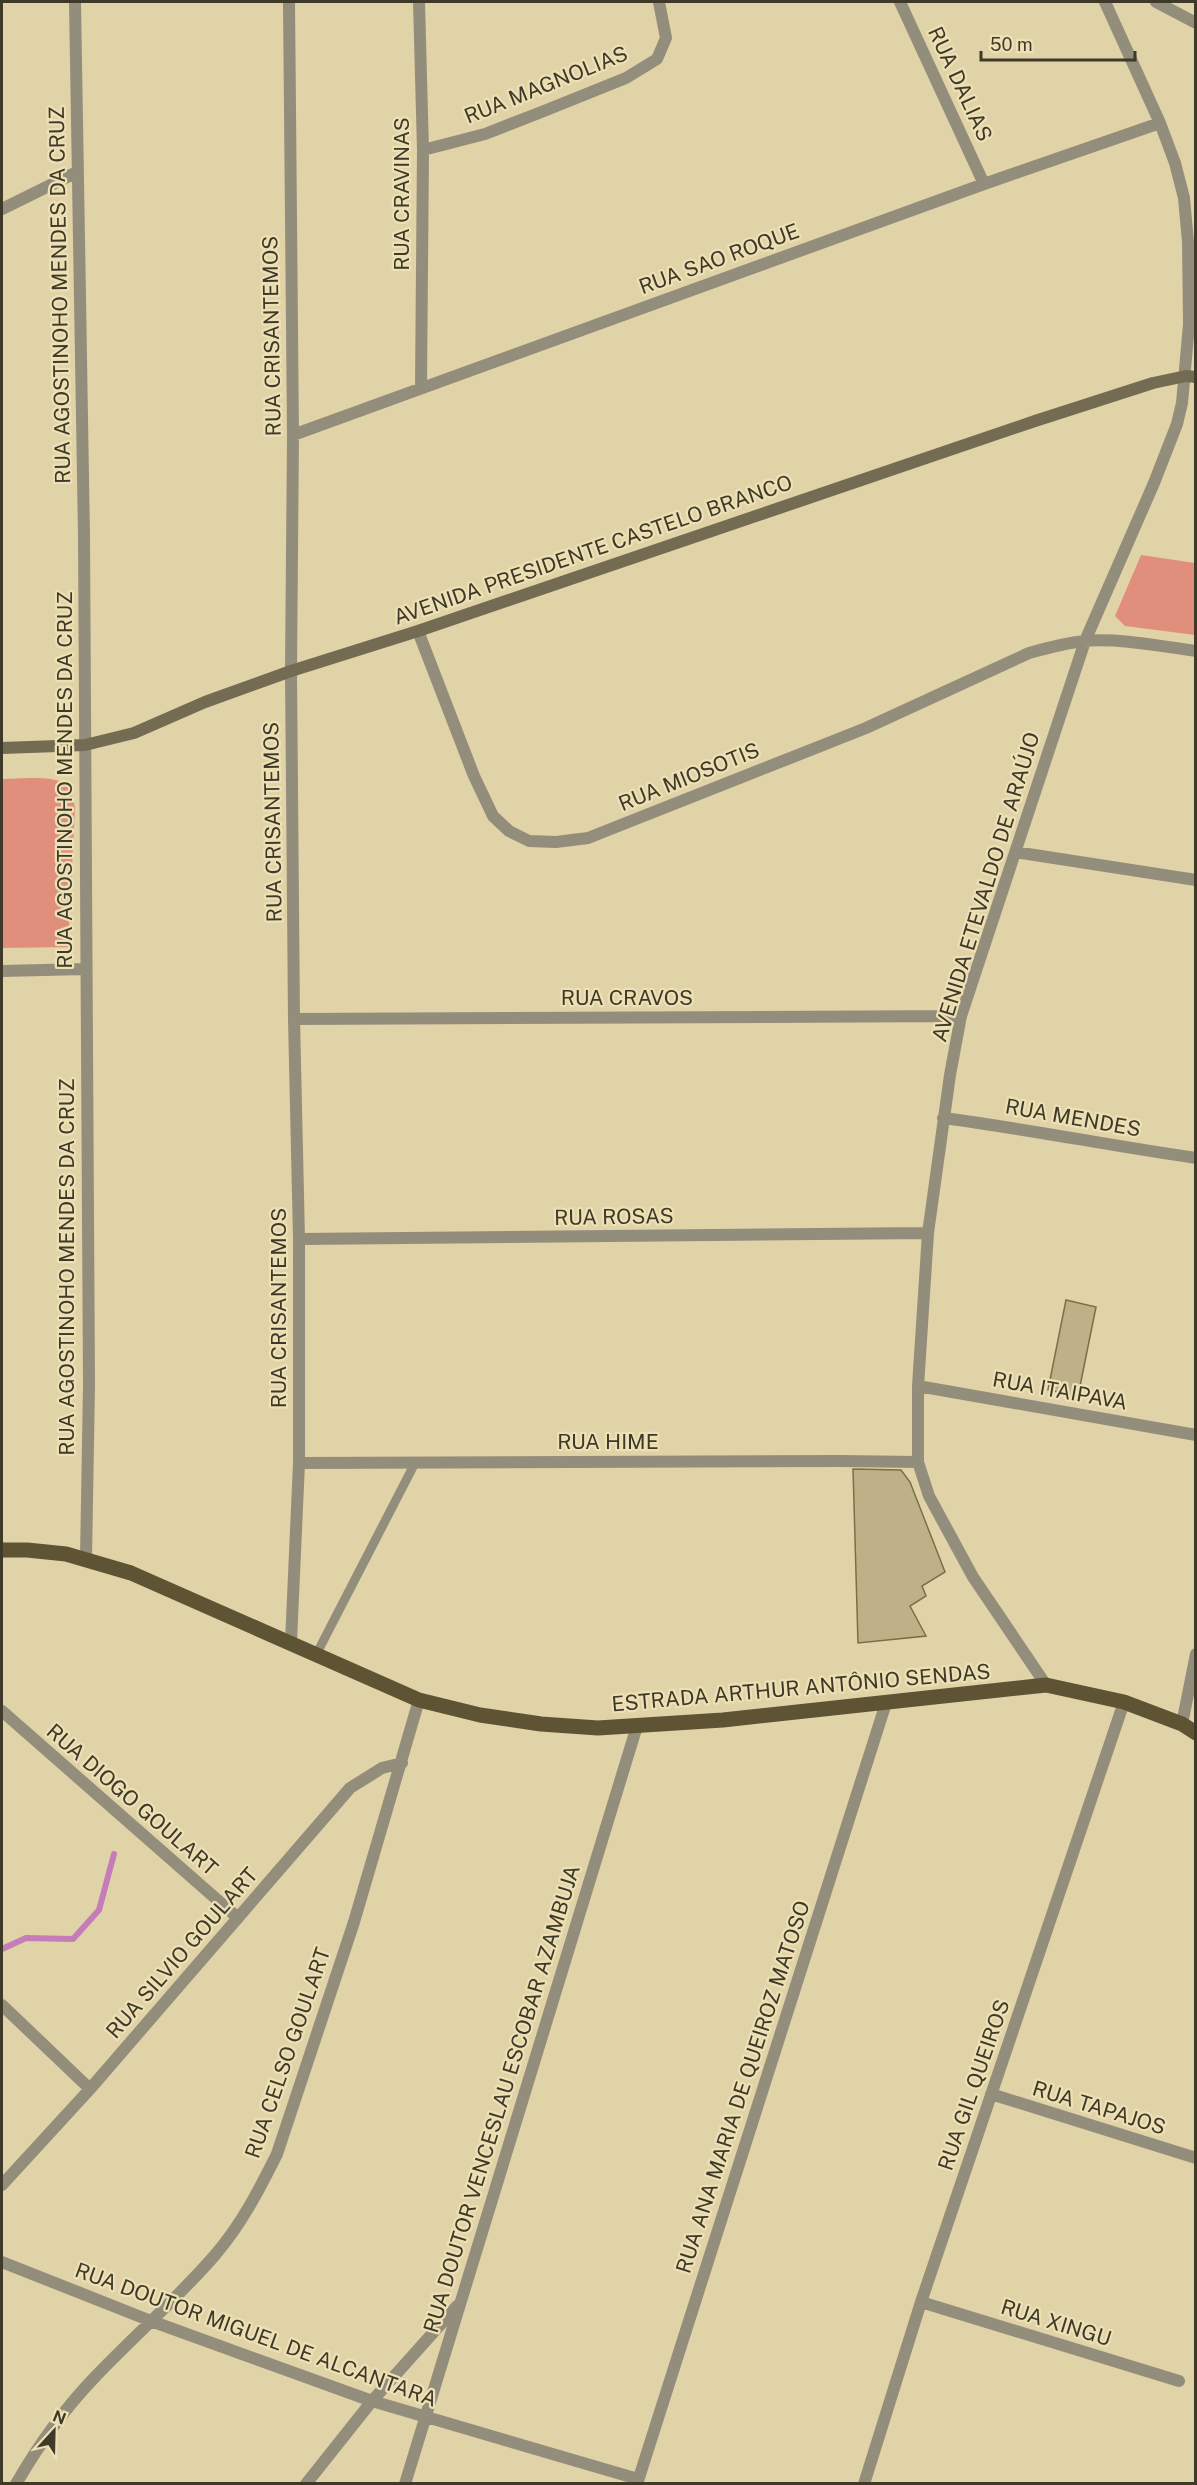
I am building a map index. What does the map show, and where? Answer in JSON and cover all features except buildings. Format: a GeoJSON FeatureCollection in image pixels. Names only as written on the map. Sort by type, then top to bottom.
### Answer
{"type":"FeatureCollection","features":[{"type":"Feature","properties":{"kind":"main road","name":"ESTRADA ARTHUR ANTÔNIO SENDAS"},"geometry":{"type":"LineString","coordinates":[[2,1550],[66,1554],[131,1573],[317,1653],[419,1700],[480,1714],[541,1724],[598,1728],[723,1720],[1046,1685],[1124,1701],[1189,1729]]}},
{"type":"Feature","properties":{"kind":"street","name":"RUA AGOSTINOHO MENDES DA CRUZ"},"geometry":{"type":"LineString","coordinates":[[75,2],[84,536],[89,1385],[86,1559]]}},
{"type":"Feature","properties":{"kind":"street","name":"RUA CRISANTEMOS"},"geometry":{"type":"LineString","coordinates":[[288,2],[293,435],[291,671],[294,1019],[299,1239],[299,1463],[291,1642]]}},
{"type":"Feature","properties":{"kind":"street","name":"RUA CRAVINAS"},"geometry":{"type":"LineString","coordinates":[[419,2],[423,150],[421,387]]}},
{"type":"Feature","properties":{"kind":"street","name":"RUA MAGNOLIAS"},"geometry":{"type":"LineString","coordinates":[[423,150],[485,134],[626,78],[657,59],[666,38],[659,2]]}},
{"type":"Feature","properties":{"kind":"street","name":"RUA DALIAS"},"geometry":{"type":"LineString","coordinates":[[900,2],[984,184]]}},
{"type":"Feature","properties":{"kind":"street","name":"AVENIDA ETEVALDO DE ARAÚJO"},"geometry":{"type":"LineString","coordinates":[[1046,1685],[973,1577],[929,1496],[918,1462],[918,1386],[928,1233],[943,1118],[961,1016],[1085,641],[1177,424],[1191,377],[1188,242],[1184,198],[1175,163],[1160,123],[1105,2]]}},
{"type":"Feature","properties":{"kind":"street"},"geometry":{"type":"LineString","coordinates":[[1156,2],[1196,23]]}},
{"type":"Feature","properties":{"kind":"street","name":"RUA SAO ROQUE"},"geometry":{"type":"LineString","coordinates":[[293,435],[984,184],[1160,123]]}},
{"type":"Feature","properties":{"kind":"street"},"geometry":{"type":"LineString","coordinates":[[2,209],[77,172]]}},
{"type":"Feature","properties":{"kind":"street","name":"AVENIDA PRESIDENTE CASTELO BRANCO"},"geometry":{"type":"LineString","coordinates":[[2,748],[84,745],[134,733],[206,702],[291,671],[418,631],[1123,392],[1191,377]]}},
{"type":"Feature","properties":{"kind":"street","name":"RUA MIOSOTIS"},"geometry":{"type":"LineString","coordinates":[[418,631],[474,776],[494,816],[509,831],[529,841],[556,842],[588,838],[866,728],[1029,653],[1085,641],[1144,644],[1196,651]]}},
{"type":"Feature","properties":{"kind":"street"},"geometry":{"type":"LineString","coordinates":[[1015,852],[1196,880]]}},
{"type":"Feature","properties":{"kind":"street"},"geometry":{"type":"LineString","coordinates":[[2,971],[85,969]]}},
{"type":"Feature","properties":{"kind":"street","name":"RUA CRAVOS"},"geometry":{"type":"LineString","coordinates":[[294,1019],[961,1016]]}},
{"type":"Feature","properties":{"kind":"street","name":"RUA MENDES"},"geometry":{"type":"LineString","coordinates":[[943,1118],[1022,1128],[1132,1149],[1196,1158]]}},
{"type":"Feature","properties":{"kind":"street","name":"RUA ROSAS"},"geometry":{"type":"LineString","coordinates":[[299,1239],[928,1233]]}},
{"type":"Feature","properties":{"kind":"street","name":"RUA ITAIPAVA"},"geometry":{"type":"LineString","coordinates":[[918,1386],[1196,1435]]}},
{"type":"Feature","properties":{"kind":"street","name":"RUA HIME"},"geometry":{"type":"LineString","coordinates":[[299,1463],[918,1462]]}},
{"type":"Feature","properties":{"kind":"street"},"geometry":{"type":"LineString","coordinates":[[1189,1729],[1196,1654]]}},
{"type":"Feature","properties":{"kind":"street","name":"RUA CELSO GOULART"},"geometry":{"type":"LineString","coordinates":[[16,2484],[60,2418],[94,2378],[214,2256],[240,2223],[277,2154],[354,1922],[419,1700]]}},
{"type":"Feature","properties":{"kind":"street","name":"RUA GIL QUEIROS"},"geometry":{"type":"LineString","coordinates":[[864,2484],[921,2301],[1124,1701]]}},
{"type":"Feature","properties":{"kind":"street","name":"RUA ANA MARIA DE QUEIROZ MATOSO"},"geometry":{"type":"LineString","coordinates":[[637,2481],[886,1703]]}},
{"type":"Feature","properties":{"kind":"street","name":"RUA DIOGO GOULART"},"geometry":{"type":"LineString","coordinates":[[2,1711],[238,1918]]}},
{"type":"Feature","properties":{"kind":"street","name":"RUA DOUTOR VENCESLAU ESCOBAR AZAMBUJA"},"geometry":{"type":"LineString","coordinates":[[405,2484],[637,1726]]}},
{"type":"Feature","properties":{"kind":"street","name":"RUA SILVIO GOULART"},"geometry":{"type":"LineString","coordinates":[[2,2185],[90,2089],[350,1788],[382,1768],[402,1763]]}},
{"type":"Feature","properties":{"kind":"street"},"geometry":{"type":"LineString","coordinates":[[2,2005],[90,2089]]}},
{"type":"Feature","properties":{"kind":"street","name":"RUA TAPAJOS"},"geometry":{"type":"LineString","coordinates":[[991,2094],[1196,2158]]}},
{"type":"Feature","properties":{"kind":"street","name":"RUA DOUTOR MIGUEL DE ALCANTARA"},"geometry":{"type":"LineString","coordinates":[[2,2262],[151,2321],[372,2401],[637,2481]]}},
{"type":"Feature","properties":{"kind":"street","name":"RUA XINGU"},"geometry":{"type":"LineString","coordinates":[[921,2301],[1179,2381]]}},
{"type":"Feature","properties":{"kind":"street"},"geometry":{"type":"LineString","coordinates":[[306,2484],[372,2401],[459,2304]]}},
{"type":"Feature","properties":{"kind":"lane"},"geometry":{"type":"LineString","coordinates":[[317,1653],[415,1463]]}},
{"type":"Feature","properties":{"kind":"shaded area"},"geometry":{"type":"Polygon","coordinates":[[[1141,555],[1195,563],[1195,635],[1125,626],[1115,616],[1141,555]]]}},
{"type":"Feature","properties":{"kind":"shaded area"},"geometry":{"type":"Polygon","coordinates":[[[2,779],[51,779],[63,783],[72,794],[75,808],[68,947],[2,948],[2,779]]]}},
{"type":"Feature","properties":{"kind":"waterway"},"geometry":{"type":"LineString","coordinates":[[2,1949],[26,1938],[73,1939],[99,1910],[114,1854]]}}]}
